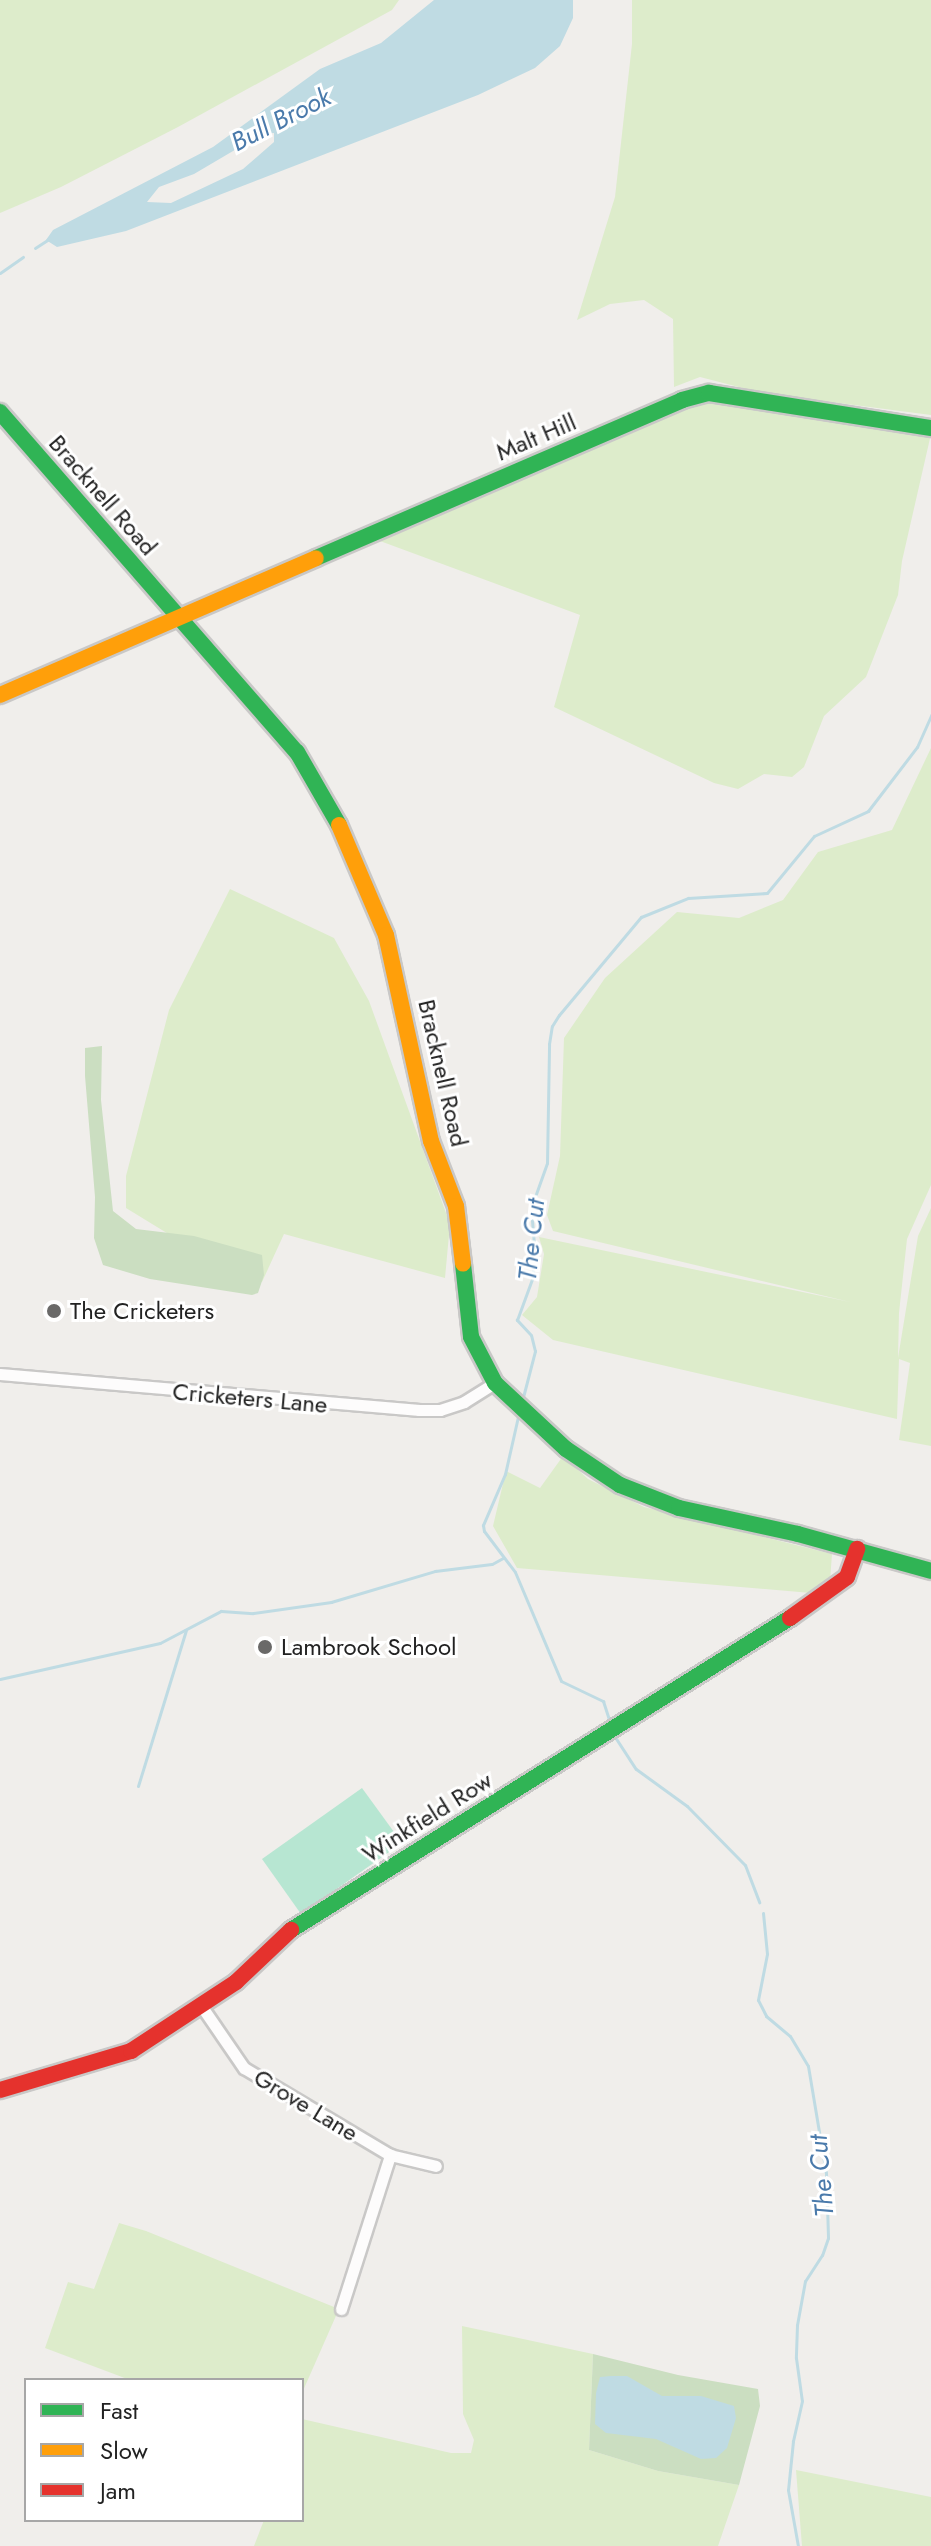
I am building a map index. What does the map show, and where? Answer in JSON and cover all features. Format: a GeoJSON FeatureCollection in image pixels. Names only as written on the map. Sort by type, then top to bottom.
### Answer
{"type":"FeatureCollection","features":[{"type":"Feature","properties":{"kind":"main road","name":"Malt Hill"},"geometry":{"type":"LineString","coordinates":[[0,695],[682,400],[709,393],[931,428]]}},
{"type":"Feature","properties":{"kind":"main road","name":"Bracknell Road"},"geometry":{"type":"LineString","coordinates":[[0,412],[297,752],[348,841],[386,935],[431,1141],[456,1206],[471,1337],[495,1383],[566,1449],[620,1485],[679,1508],[857,1549],[931,1571]]}},
{"type":"Feature","properties":{"kind":"main road","name":"Winkfield Row"},"geometry":{"type":"LineString","coordinates":[[0,2090],[131,2051],[202,2007],[236,1982],[280,1937],[828,1593],[853,1568],[857,1549]]}},
{"type":"Feature","properties":{"kind":"street","name":"Cricketers Lane"},"geometry":{"type":"LineString","coordinates":[[0,1374],[419,1410],[440,1410],[464,1402],[495,1383]]}},
{"type":"Feature","properties":{"kind":"street","name":"Grove Lane"},"geometry":{"type":"LineString","coordinates":[[202,2007],[244,2068],[390,2155],[436,2166]]}},
{"type":"Feature","properties":{"kind":"street"},"geometry":{"type":"LineString","coordinates":[[341,2309],[390,2155]]}},
{"type":"Feature","properties":{"kind":"green space"},"geometry":{"type":"Polygon","coordinates":[[[0,0],[399,0],[392,10],[178,127],[61,187],[0,213],[0,0]]]}},
{"type":"Feature","properties":{"kind":"green space"},"geometry":{"type":"Polygon","coordinates":[[[632,0],[931,0],[931,415],[762,393],[700,377],[674,387],[673,319],[644,300],[610,304],[577,320],[615,197],[632,44],[632,0]]]}},
{"type":"Feature","properties":{"kind":"green space"},"geometry":{"type":"Polygon","coordinates":[[[705,398],[931,434],[902,561],[898,595],[866,677],[824,716],[804,767],[792,777],[764,774],[738,789],[714,783],[554,707],[580,615],[380,541],[705,398]]]}},
{"type":"Feature","properties":{"kind":"green space"},"geometry":{"type":"Polygon","coordinates":[[[931,748],[931,1185],[907,1239],[898,1358],[918,1236],[931,1208],[931,1446],[899,1440],[910,1363],[899,1359],[897,1419],[553,1340],[522,1315],[537,1297],[544,1254],[539,1237],[850,1302],[553,1231],[547,1215],[560,1156],[564,1038],[605,978],[677,912],[739,918],[783,900],[818,852],[892,830],[931,748]]]}},
{"type":"Feature","properties":{"kind":"green space"},"geometry":{"type":"Polygon","coordinates":[[[230,889],[334,938],[369,1001],[450,1224],[445,1278],[284,1234],[262,1282],[193,1249],[126,1208],[126,1176],[169,1010],[230,889]]]}},
{"type":"Feature","properties":{"kind":"green space"},"geometry":{"type":"Polygon","coordinates":[[[102,1046],[101,1100],[113,1211],[136,1229],[194,1236],[262,1255],[264,1275],[258,1293],[252,1295],[150,1279],[103,1265],[94,1238],[95,1197],[85,1076],[85,1048],[102,1046]]]}},
{"type":"Feature","properties":{"kind":"green space"},"geometry":{"type":"Polygon","coordinates":[[[563,1456],[588,1479],[644,1507],[832,1554],[830,1581],[811,1593],[517,1568],[493,1526],[506,1471],[540,1488],[563,1456]]]}},
{"type":"Feature","properties":{"kind":"green space"},"geometry":{"type":"Polygon","coordinates":[[[362,1788],[402,1843],[301,1914],[262,1859],[362,1788]]]}},
{"type":"Feature","properties":{"kind":"green space"},"geometry":{"type":"Polygon","coordinates":[[[119,2223],[339,2309],[304,2388],[304,2378],[125,2378],[45,2348],[68,2282],[94,2289],[119,2223]]]}},
{"type":"Feature","properties":{"kind":"green space"},"geometry":{"type":"Polygon","coordinates":[[[462,2326],[593,2354],[589,2450],[658,2471],[739,2485],[718,2546],[254,2546],[263,2522],[304,2522],[304,2419],[451,2453],[471,2453],[474,2440],[463,2414],[462,2326]]]}},
{"type":"Feature","properties":{"kind":"green space"},"geometry":{"type":"Polygon","coordinates":[[[593,2354],[678,2375],[758,2389],[760,2406],[739,2485],[658,2471],[589,2450],[593,2354]]]}},
{"type":"Feature","properties":{"kind":"green space"},"geometry":{"type":"Polygon","coordinates":[[[796,2470],[931,2497],[931,2546],[802,2546],[796,2470]]]}},
{"type":"Feature","properties":{"kind":"water"},"geometry":{"type":"Polygon","coordinates":[[[434,0],[573,0],[573,18],[560,46],[535,68],[478,95],[126,231],[57,247],[46,240],[53,230],[213,147],[320,69],[381,43],[434,0]],[[274,133],[262,134],[194,174],[159,187],[147,202],[171,203],[243,169],[274,142],[274,133]]]}},
{"type":"Feature","properties":{"kind":"water"},"geometry":{"type":"Polygon","coordinates":[[[627,2376],[662,2396],[701,2396],[734,2406],[736,2418],[727,2448],[716,2458],[701,2459],[656,2439],[606,2433],[595,2424],[600,2377],[627,2376]]]}},
{"type":"Feature","properties":{"kind":"waterway","name":"Bull Brook"},"geometry":{"type":"LineString","coordinates":[[35,248],[49,239]]}},
{"type":"Feature","properties":{"kind":"waterway","name":"Bull Brook"},"geometry":{"type":"LineString","coordinates":[[0,273],[23,257]]}},
{"type":"Feature","properties":{"kind":"waterway","name":"The Cut"},"geometry":{"type":"LineString","coordinates":[[522,1401],[535,1351],[531,1335],[517,1320],[532,1279],[535,1257],[531,1208],[547,1163],[552,1026],[641,917],[688,898],[767,893],[814,836],[868,811],[917,747],[931,715]]}},
{"type":"Feature","properties":{"kind":"waterway","name":"The Cut"},"geometry":{"type":"LineString","coordinates":[[519,1412],[505,1474],[483,1525],[484,1531],[515,1572],[561,1681],[603,1701],[610,1722]]}},
{"type":"Feature","properties":{"kind":"waterway"},"geometry":{"type":"LineString","coordinates":[[0,1679],[160,1643],[221,1611],[253,1613],[331,1602],[435,1571],[492,1564],[503,1558]]}},
{"type":"Feature","properties":{"kind":"waterway"},"geometry":{"type":"LineString","coordinates":[[138,1786],[186,1630]]}},
{"type":"Feature","properties":{"kind":"waterway","name":"The Cut"},"geometry":{"type":"LineString","coordinates":[[615,1737],[636,1769],[687,1806],[745,1865],[759,1902]]}},
{"type":"Feature","properties":{"kind":"waterway","name":"The Cut"},"geometry":{"type":"LineString","coordinates":[[763,1913],[767,1954],[758,2000],[766,2016],[790,2036],[808,2066],[826,2173],[828,2238],[822,2255],[805,2281],[797,2325],[796,2358],[802,2401],[793,2441],[788,2490],[798,2546]]}},
{"type":"Feature","properties":{"kind":"traffic: fast"},"geometry":{"type":"LineString","coordinates":[[316,558],[682,400],[709,393],[931,428]]}},
{"type":"Feature","properties":{"kind":"traffic: fast"},"geometry":{"type":"LineString","coordinates":[[0,412],[297,752],[339,825]]}},
{"type":"Feature","properties":{"kind":"traffic: fast"},"geometry":{"type":"LineString","coordinates":[[463,1264],[471,1337],[495,1383],[566,1449],[620,1485],[679,1508],[798,1534],[931,1571]]}},
{"type":"Feature","properties":{"kind":"traffic: fast"},"geometry":{"type":"LineString","coordinates":[[291,1930],[790,1618]]}},
{"type":"Feature","properties":{"kind":"traffic: slow"},"geometry":{"type":"LineString","coordinates":[[0,695],[316,558]]}},
{"type":"Feature","properties":{"kind":"traffic: slow"},"geometry":{"type":"LineString","coordinates":[[339,825],[386,935],[431,1141],[456,1206],[463,1264]]}},
{"type":"Feature","properties":{"kind":"traffic: jam"},"geometry":{"type":"LineString","coordinates":[[790,1618],[847,1577],[857,1549]]}},
{"type":"Feature","properties":{"kind":"traffic: jam"},"geometry":{"type":"LineString","coordinates":[[0,2090],[131,2051],[236,1982],[291,1930]]}},
{"type":"Feature","properties":{"kind":"place","name":"The Cricketers"},"geometry":{"type":"Point","coordinates":[54,1311]}},
{"type":"Feature","properties":{"kind":"place","name":"Lambrook School"},"geometry":{"type":"Point","coordinates":[265,1647]}}]}
